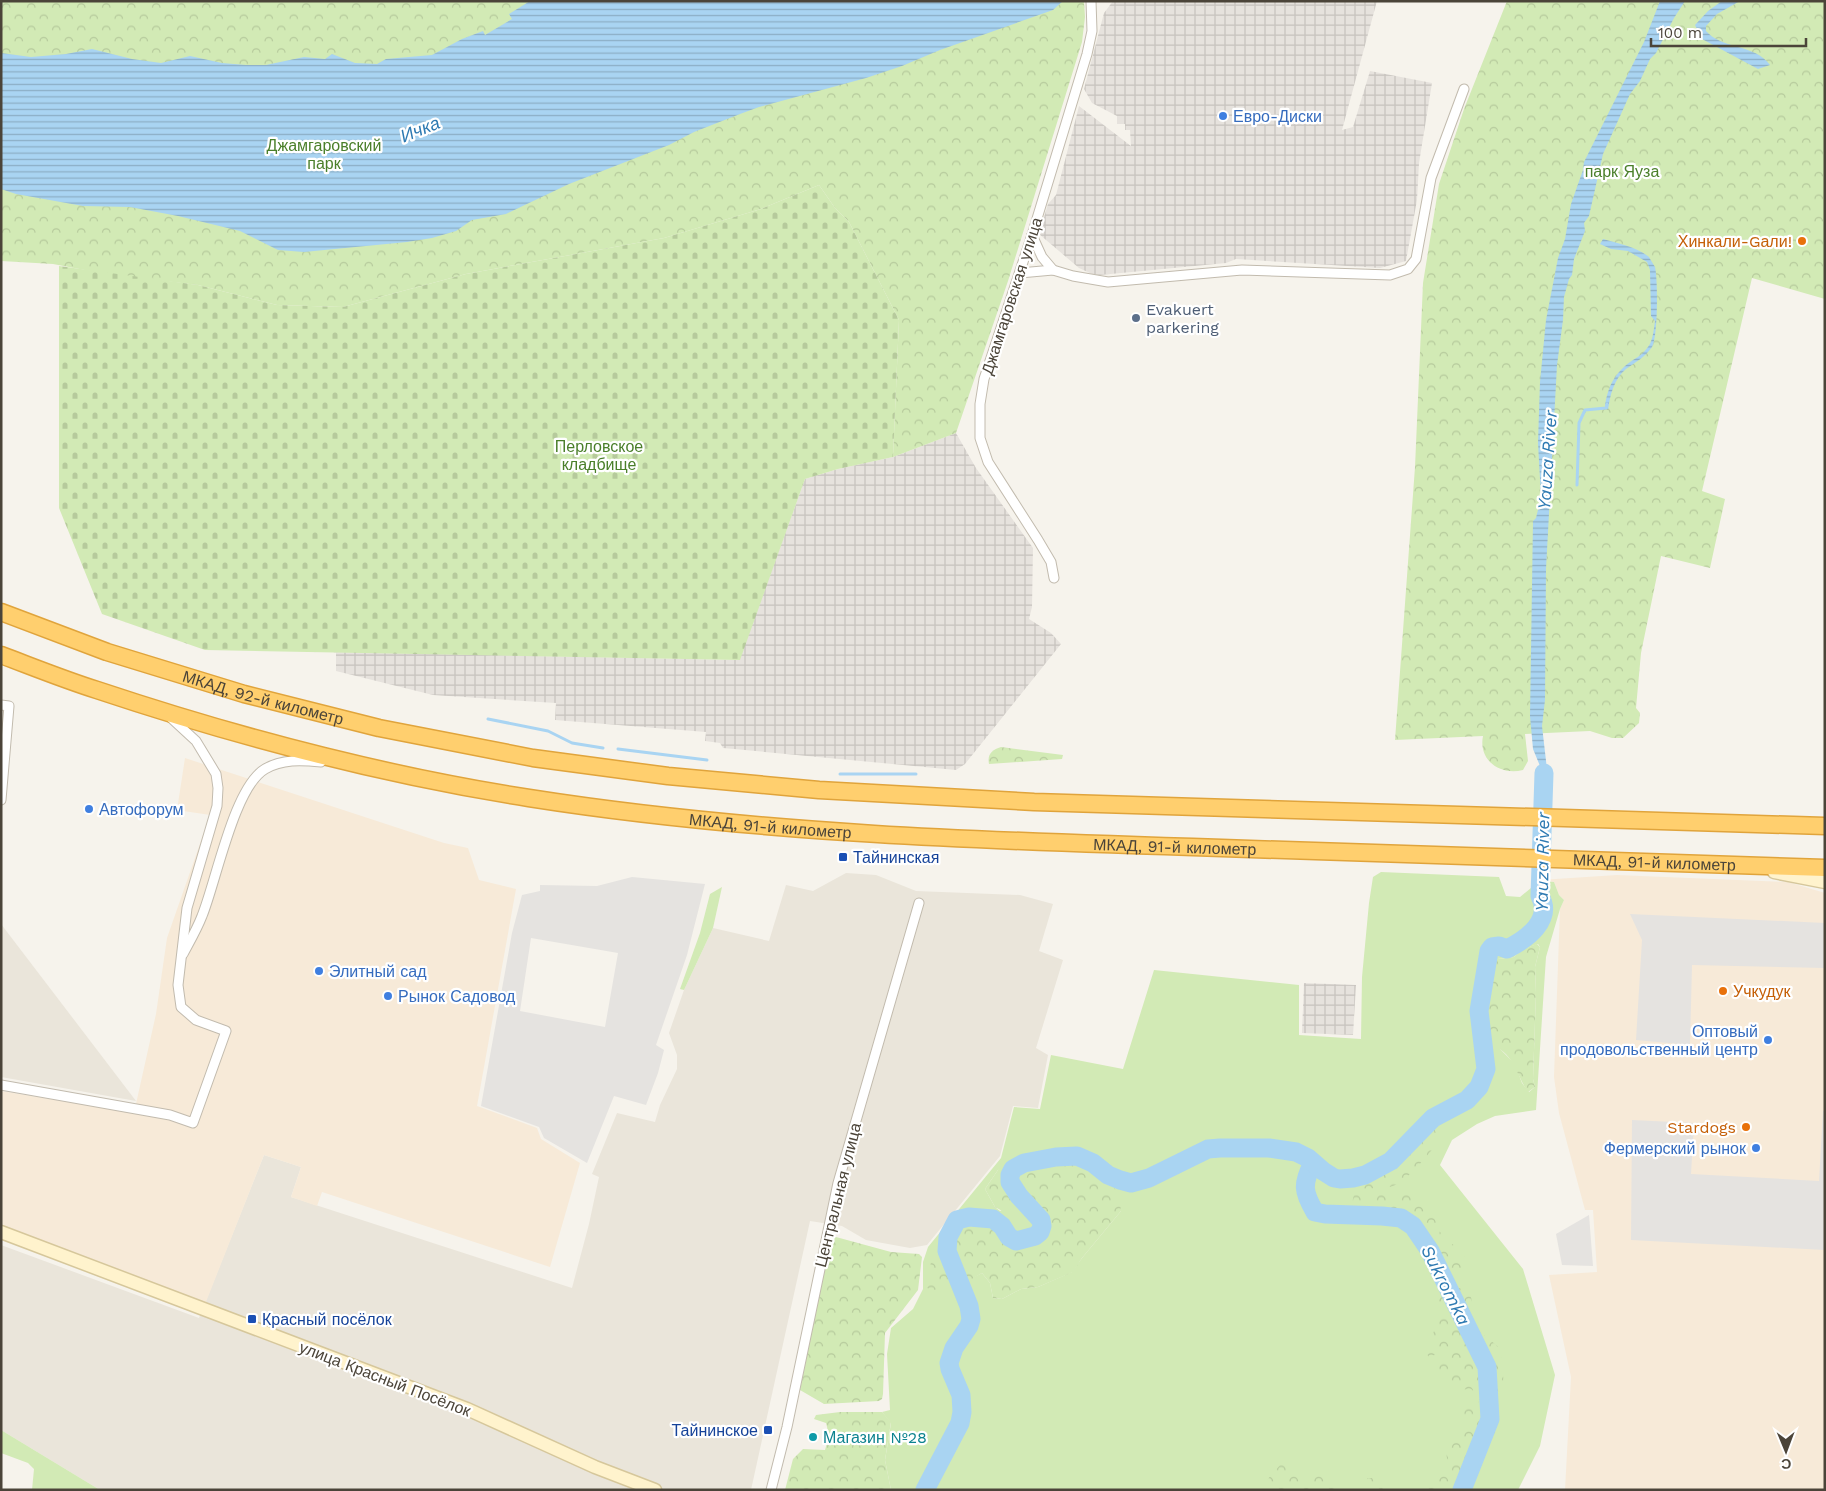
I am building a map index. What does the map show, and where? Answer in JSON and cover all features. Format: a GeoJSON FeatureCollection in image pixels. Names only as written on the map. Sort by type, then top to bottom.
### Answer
{"type":"FeatureCollection","features":[{"type":"Feature","properties":{"kind":"highway","name":"МКАД, 92-й километр"},"geometry":{"type":"LineString","coordinates":[[1,612],[107,652],[244,694],[379,728],[533,758],[668,776],[819,790],[1034,802],[1825,826]]}},
{"type":"Feature","properties":{"kind":"highway"},"geometry":{"type":"LineString","coordinates":[[1,655],[94,690],[233,733],[370,768]]}},
{"type":"Feature","properties":{"kind":"highway","name":"МКАД, 91-й километр"},"geometry":{"type":"LineString","coordinates":[[370,768],[526,798],[664,816],[842,832],[1032,842],[1825,868]]}},
{"type":"Feature","properties":{"kind":"street","name":"Джамгаровская улица"},"geometry":{"type":"LineString","coordinates":[[1054,578],[1051,562],[988,462],[980,438],[980,404],[984,379],[1020,273],[1087,54],[1092,31],[1091,1]]}},
{"type":"Feature","properties":{"kind":"street"},"geometry":{"type":"LineString","coordinates":[[1020,273],[1053,270],[1108,282],[1242,270],[1390,275],[1408,269],[1416,259],[1431,178],[1464,89]]}},
{"type":"Feature","properties":{"kind":"street"},"geometry":{"type":"LineString","coordinates":[[1032,235],[1042,257],[1053,270]]}},
{"type":"Feature","properties":{"kind":"street"},"geometry":{"type":"LineString","coordinates":[[1,800],[5,706]]}},
{"type":"Feature","properties":{"kind":"street"},"geometry":{"type":"LineString","coordinates":[[1,1085],[170,1115],[192,1123],[226,1031],[196,1020],[181,1007],[178,985],[187,908],[217,806],[218,788],[216,774],[196,741],[162,710]]}},
{"type":"Feature","properties":{"kind":"street"},"geometry":{"type":"LineString","coordinates":[[180,961],[202,916],[242,798],[251,783],[263,770],[281,762],[303,760],[370,768]]}},
{"type":"Feature","properties":{"kind":"street"},"geometry":{"type":"LineString","coordinates":[[1742,865],[1825,882]]}},
{"type":"Feature","properties":{"kind":"street","name":"Центральная улица"},"geometry":{"type":"LineString","coordinates":[[771,1490],[787,1427],[838,1183],[919,903]]}},
{"type":"Feature","properties":{"kind":"street","name":"улица Красный Посёлок"},"geometry":{"type":"LineString","coordinates":[[1,1232],[467,1409],[595,1467],[655,1490]]}},
{"type":"Feature","properties":{"kind":"shaded area"},"geometry":{"type":"Polygon","coordinates":[[[1113,1],[1377,1],[1342,130],[1353,127],[1370,71],[1432,83],[1419,163],[1417,200],[1406,261],[1380,268],[1236,259],[1226,263],[1100,275],[1092,274],[1079,268],[1039,234],[1048,204],[1056,195],[1079,106],[1131,146],[1130,130],[1125,130],[1125,124],[1117,124],[1117,116],[1092,103],[1084,89],[1104,13],[1113,1]]]}},
{"type":"Feature","properties":{"kind":"shaded area"},"geometry":{"type":"Polygon","coordinates":[[[956,433],[976,468],[1033,548],[1032,607],[1029,619],[1051,633],[1061,644],[965,764],[956,770],[723,748],[720,743],[705,741],[706,732],[555,720],[556,703],[433,695],[336,671],[336,652],[739,660],[805,479],[838,469],[893,457],[956,433]]]}},
{"type":"Feature","properties":{"kind":"shaded area"},"geometry":{"type":"Polygon","coordinates":[[[185,758],[444,843],[468,848],[479,880],[516,889],[477,1106],[537,1128],[541,1139],[580,1163],[550,1267],[322,1192],[317,1206],[291,1197],[301,1167],[264,1155],[204,1307],[1,1228],[1,1091],[134,1113],[156,1014],[167,938],[210,815],[177,810],[185,758]]]}},
{"type":"Feature","properties":{"kind":"shaded area"},"geometry":{"type":"Polygon","coordinates":[[[846,873],[876,875],[916,891],[1020,895],[1053,904],[1039,951],[1063,960],[1036,1048],[1048,1055],[1038,1108],[1013,1106],[1000,1156],[927,1245],[910,1248],[866,1240],[842,1226],[810,1221],[751,1490],[100,1490],[1,1430],[1,1245],[199,1318],[264,1155],[301,1167],[291,1197],[572,1288],[599,1177],[592,1174],[617,1113],[655,1122],[660,1105],[677,1069],[677,1055],[669,1033],[684,990],[713,928],[769,941],[786,885],[813,891],[846,873]]]}},
{"type":"Feature","properties":{"kind":"shaded area"},"geometry":{"type":"Polygon","coordinates":[[[1617,875],[1788,882],[1825,893],[1825,1490],[1565,1490],[1571,1377],[1549,1275],[1597,1272],[1593,1210],[1585,1210],[1559,1113],[1554,1077],[1560,909],[1564,900],[1559,895],[1554,882],[1540,880],[1617,875]]]}},
{"type":"Feature","properties":{"kind":"shaded area"},"geometry":{"type":"Polygon","coordinates":[[[632,877],[705,884],[687,955],[656,1045],[664,1050],[646,1105],[614,1096],[587,1163],[544,1138],[539,1127],[481,1106],[512,933],[522,895],[540,891],[540,885],[597,886],[632,877]],[[531,938],[520,1011],[605,1027],[618,953],[531,938]]]}},
{"type":"Feature","properties":{"kind":"shaded area"},"geometry":{"type":"Polygon","coordinates":[[[1630,914],[1825,923],[1825,968],[1692,965],[1690,1045],[1636,1040],[1642,940],[1630,914]]]}},
{"type":"Feature","properties":{"kind":"shaded area"},"geometry":{"type":"Polygon","coordinates":[[[1,924],[136,1101],[1,1077],[1,924]]]}},
{"type":"Feature","properties":{"kind":"shaded area"},"geometry":{"type":"Polygon","coordinates":[[[1304,983],[1356,985],[1353,1035],[1302,1033],[1304,983]]]}},
{"type":"Feature","properties":{"kind":"shaded area"},"geometry":{"type":"Polygon","coordinates":[[[1823,1111],[1825,1111],[1825,1250],[1631,1240],[1632,1120],[1694,1123],[1691,1174],[1819,1181],[1823,1111]]]}},
{"type":"Feature","properties":{"kind":"shaded area"},"geometry":{"type":"Polygon","coordinates":[[[1589,1215],[1593,1266],[1562,1265],[1556,1234],[1589,1215]]]}},
{"type":"Feature","properties":{"kind":"green space","name":"Джамгаровский парк"},"geometry":{"type":"Polygon","coordinates":[[[1,1],[1084,1],[1085,17],[1082,42],[1008,281],[956,433],[893,457],[899,320],[849,222],[835,208],[819,185],[761,209],[664,238],[466,274],[343,307],[277,305],[198,285],[106,274],[53,264],[1,261],[1,1]]]}},
{"type":"Feature","properties":{"kind":"green space","name":"парк Яуза"},"geometry":{"type":"Polygon","coordinates":[[[1507,1],[1825,1],[1825,299],[1752,278],[1702,491],[1725,499],[1710,568],[1661,556],[1641,653],[1636,708],[1640,713],[1639,723],[1623,738],[1612,738],[1590,731],[1525,734],[1528,761],[1523,770],[1514,771],[1506,771],[1499,768],[1487,759],[1482,745],[1483,736],[1395,740],[1415,467],[1423,283],[1439,184],[1464,109],[1507,1]]]}},
{"type":"Feature","properties":{"kind":"green space","name":"Перловское кладбище"},"geometry":{"type":"Polygon","coordinates":[[[819,185],[835,208],[849,222],[899,320],[893,457],[838,469],[805,479],[740,660],[205,650],[102,614],[59,508],[59,266],[198,285],[277,305],[343,307],[466,274],[664,238],[761,209],[819,185]]]}},
{"type":"Feature","properties":{"kind":"green space"},"geometry":{"type":"Polygon","coordinates":[[[1001,747],[1063,755],[1062,759],[989,764],[991,753],[1001,747]]]}},
{"type":"Feature","properties":{"kind":"green space"},"geometry":{"type":"Polygon","coordinates":[[[1381,872],[1499,877],[1506,896],[1520,897],[1531,888],[1532,880],[1554,882],[1559,895],[1564,900],[1546,957],[1536,1110],[1495,1116],[1477,1124],[1452,1140],[1440,1165],[1523,1269],[1555,1375],[1540,1446],[1518,1490],[891,1490],[885,1460],[891,1423],[882,1412],[890,1410],[887,1354],[891,1328],[913,1309],[923,1289],[923,1262],[928,1247],[1001,1158],[1014,1107],[1040,1109],[1051,1055],[1123,1069],[1154,970],[1299,985],[1299,1035],[1361,1039],[1362,977],[1373,877],[1381,872]],[[1538,944],[1523,949],[1514,957],[1498,959],[1498,1047],[1515,1064],[1522,1083],[1529,1092],[1535,1087],[1533,1079],[1535,967],[1540,947],[1538,944]],[[1005,1169],[998,1170],[985,1189],[995,1207],[1000,1211],[1017,1202],[1010,1195],[1006,1187],[1004,1179],[1005,1169]],[[1022,1193],[1045,1217],[1048,1230],[1041,1238],[1028,1243],[1012,1244],[991,1224],[955,1231],[954,1239],[960,1262],[972,1278],[982,1273],[990,1283],[993,1298],[1002,1299],[1021,1289],[1038,1287],[1072,1272],[1121,1211],[1022,1193]]]}},
{"type":"Feature","properties":{"kind":"green space"},"geometry":{"type":"Polygon","coordinates":[[[722,887],[713,928],[684,990],[680,989],[700,933],[710,894],[722,887]]]}},
{"type":"Feature","properties":{"kind":"green space"},"geometry":{"type":"Polygon","coordinates":[[[1537,944],[1540,947],[1535,967],[1533,1079],[1535,1087],[1528,1092],[1509,1058],[1498,1048],[1489,1044],[1485,1013],[1492,967],[1498,959],[1514,957],[1523,949],[1537,944]]]}},
{"type":"Feature","properties":{"kind":"green space"},"geometry":{"type":"Polygon","coordinates":[[[1432,1125],[1440,1140],[1418,1166],[1399,1183],[1390,1187],[1350,1189],[1349,1182],[1382,1174],[1404,1158],[1432,1125]]]}},
{"type":"Feature","properties":{"kind":"green space"},"geometry":{"type":"Polygon","coordinates":[[[1075,1161],[1110,1182],[1119,1194],[1121,1211],[1082,1258],[1073,1272],[1038,1287],[1021,1289],[1002,1299],[993,1298],[990,1283],[982,1273],[970,1280],[963,1275],[954,1248],[954,1238],[958,1223],[974,1221],[991,1224],[1012,1244],[1028,1243],[1041,1238],[1048,1230],[1045,1217],[1022,1193],[1016,1172],[1051,1162],[1075,1161]]]}},
{"type":"Feature","properties":{"kind":"green space"},"geometry":{"type":"Polygon","coordinates":[[[1003,1167],[1005,1169],[1004,1179],[1006,1187],[1010,1195],[1017,1202],[1012,1209],[1004,1212],[995,1207],[985,1189],[998,1170],[1003,1167]]]}},
{"type":"Feature","properties":{"kind":"green space"},"geometry":{"type":"Polygon","coordinates":[[[1395,1193],[1418,1199],[1431,1210],[1442,1235],[1447,1241],[1459,1248],[1464,1255],[1466,1262],[1458,1274],[1448,1274],[1426,1233],[1414,1219],[1406,1214],[1387,1210],[1351,1209],[1354,1194],[1395,1193]]]}},
{"type":"Feature","properties":{"kind":"green space"},"geometry":{"type":"Polygon","coordinates":[[[836,1237],[891,1252],[919,1254],[922,1257],[918,1290],[885,1333],[883,1394],[882,1399],[879,1401],[824,1404],[800,1390],[830,1239],[836,1237]]]}},
{"type":"Feature","properties":{"kind":"green space"},"geometry":{"type":"Polygon","coordinates":[[[945,1249],[950,1278],[935,1290],[927,1288],[932,1255],[945,1249]]]}},
{"type":"Feature","properties":{"kind":"green space"},"geometry":{"type":"Polygon","coordinates":[[[1457,1288],[1469,1289],[1479,1331],[1501,1349],[1504,1387],[1493,1402],[1496,1429],[1494,1435],[1476,1439],[1469,1450],[1473,1470],[1457,1478],[1461,1490],[1418,1490],[1448,1465],[1445,1446],[1464,1428],[1453,1407],[1458,1403],[1478,1403],[1481,1397],[1471,1389],[1453,1390],[1447,1373],[1435,1372],[1431,1367],[1448,1357],[1446,1351],[1429,1357],[1425,1352],[1434,1331],[1439,1294],[1457,1288]]]}},
{"type":"Feature","properties":{"kind":"green space"},"geometry":{"type":"Polygon","coordinates":[[[840,1412],[882,1412],[891,1422],[885,1460],[891,1490],[785,1490],[793,1459],[803,1449],[825,1450],[828,1436],[827,1426],[826,1423],[814,1419],[816,1415],[840,1412]]]}},
{"type":"Feature","properties":{"kind":"green space"},"geometry":{"type":"Polygon","coordinates":[[[1,1430],[100,1490],[32,1490],[34,1469],[28,1463],[1,1453],[1,1430]]]}},
{"type":"Feature","properties":{"kind":"green space"},"geometry":{"type":"Polygon","coordinates":[[[1287,1464],[1291,1471],[1332,1473],[1338,1478],[1338,1485],[1335,1490],[1272,1490],[1267,1485],[1267,1480],[1280,1465],[1287,1464]]]}},
{"type":"Feature","properties":{"kind":"green space"},"geometry":{"type":"Polygon","coordinates":[[[1367,1478],[1375,1478],[1383,1490],[1370,1490],[1367,1478]]]}},
{"type":"Feature","properties":{"kind":"water","name":"Ичка"},"geometry":{"type":"Polygon","coordinates":[[[530,1],[1063,1],[1053,10],[940,50],[902,66],[740,114],[694,132],[669,145],[569,184],[506,214],[472,220],[456,231],[432,238],[304,252],[278,250],[240,231],[178,216],[130,207],[83,206],[16,194],[1,189],[1,53],[31,57],[66,54],[92,49],[132,59],[161,63],[190,56],[222,63],[246,65],[266,65],[304,57],[325,59],[332,54],[355,63],[377,64],[386,59],[432,55],[462,39],[483,31],[485,35],[512,19],[509,14],[530,1]]]}},
{"type":"Feature","properties":{"kind":"water"},"geometry":{"type":"Polygon","coordinates":[[[1660,1],[1685,1],[1656,53],[1650,59],[1640,81],[1630,94],[1603,154],[1589,216],[1584,223],[1585,231],[1574,259],[1572,275],[1564,297],[1557,365],[1546,569],[1545,700],[1542,726],[1548,778],[1546,797],[1536,796],[1539,788],[1537,780],[1540,766],[1533,749],[1530,716],[1533,521],[1536,518],[1541,497],[1538,443],[1540,382],[1546,320],[1558,258],[1565,239],[1571,204],[1584,162],[1644,42],[1660,1]]]}},
{"type":"Feature","properties":{"kind":"water"},"geometry":{"type":"Polygon","coordinates":[[[1722,1],[1740,1],[1717,14],[1706,26],[1706,31],[1720,41],[1756,53],[1770,65],[1758,69],[1702,39],[1695,25],[1708,11],[1722,1]]]}},
{"type":"Feature","properties":{"kind":"water"},"geometry":{"type":"Polygon","coordinates":[[[1603,239],[1633,248],[1649,257],[1655,267],[1657,283],[1657,308],[1652,347],[1618,378],[1611,393],[1608,410],[1605,406],[1613,380],[1621,369],[1642,354],[1648,347],[1652,339],[1655,321],[1651,316],[1650,270],[1647,262],[1628,251],[1611,249],[1600,244],[1603,239]]]}},
{"type":"Feature","properties":{"kind":"waterway"},"geometry":{"type":"LineString","coordinates":[[1577,485],[1579,423],[1585,410],[1606,408],[1607,404]]}},
{"type":"Feature","properties":{"kind":"waterway"},"geometry":{"type":"LineString","coordinates":[[488,719],[548,731],[572,743],[603,748]]}},
{"type":"Feature","properties":{"kind":"waterway"},"geometry":{"type":"LineString","coordinates":[[618,749],[707,760]]}},
{"type":"Feature","properties":{"kind":"waterway","name":"Yauza River"},"geometry":{"type":"LineString","coordinates":[[925,1490],[960,1423],[962,1412],[961,1395],[949,1363],[954,1348],[969,1326],[971,1319],[969,1306],[947,1251],[948,1237],[957,1220],[969,1217],[993,1219],[1002,1226],[1009,1237],[1016,1241],[1035,1236],[1040,1232],[1041,1220],[1019,1196],[1010,1182],[1010,1175],[1013,1169],[1024,1163],[1056,1157],[1077,1156],[1093,1163],[1108,1175],[1131,1183],[1149,1178],[1208,1149],[1269,1148],[1296,1152],[1308,1158],[1334,1178],[1353,1178],[1365,1175],[1391,1161],[1433,1118],[1467,1100],[1479,1087],[1486,1069],[1479,1011],[1489,951],[1492,947],[1499,946],[1507,949],[1522,940],[1536,928],[1541,921],[1543,913],[1540,896],[1544,773]]}},
{"type":"Feature","properties":{"kind":"waterway"},"geometry":{"type":"LineString","coordinates":[[840,774],[916,774]]}},
{"type":"Feature","properties":{"kind":"waterway","name":"Sukromka"},"geometry":{"type":"LineString","coordinates":[[1313,1163],[1305,1188],[1315,1212],[1401,1218],[1413,1226],[1430,1251],[1487,1367],[1490,1419],[1462,1490]]}},
{"type":"Feature","properties":{"kind":"place","name":"Евро-Диски"},"geometry":{"type":"Point","coordinates":[1223,116]}},
{"type":"Feature","properties":{"kind":"place","name":"Хинкали-Gали!"},"geometry":{"type":"Point","coordinates":[1802,241]}},
{"type":"Feature","properties":{"kind":"place","name":"Evakuert parkering"},"geometry":{"type":"Point","coordinates":[1136,318]}},
{"type":"Feature","properties":{"kind":"place","name":"Автофорум"},"geometry":{"type":"Point","coordinates":[89,809]}},
{"type":"Feature","properties":{"kind":"place","name":"Тайнинская"},"geometry":{"type":"Point","coordinates":[843,857]}},
{"type":"Feature","properties":{"kind":"place","name":"Элитный сад"},"geometry":{"type":"Point","coordinates":[319,971]}},
{"type":"Feature","properties":{"kind":"place","name":"Учкудук"},"geometry":{"type":"Point","coordinates":[1723,991]}},
{"type":"Feature","properties":{"kind":"place","name":"Рынок Садовод"},"geometry":{"type":"Point","coordinates":[388,996]}},
{"type":"Feature","properties":{"kind":"place","name":"Оптовый продовольственный центр"},"geometry":{"type":"Point","coordinates":[1768,1040]}},
{"type":"Feature","properties":{"kind":"place","name":"Stardogs"},"geometry":{"type":"Point","coordinates":[1746,1127]}},
{"type":"Feature","properties":{"kind":"place","name":"Фермерский рынок"},"geometry":{"type":"Point","coordinates":[1756,1148]}},
{"type":"Feature","properties":{"kind":"place","name":"Красный посёлок"},"geometry":{"type":"Point","coordinates":[252,1319]}},
{"type":"Feature","properties":{"kind":"place","name":"Тайнинское"},"geometry":{"type":"Point","coordinates":[768,1430]}},
{"type":"Feature","properties":{"kind":"place","name":"Магазин №28"},"geometry":{"type":"Point","coordinates":[813,1437]}}]}
